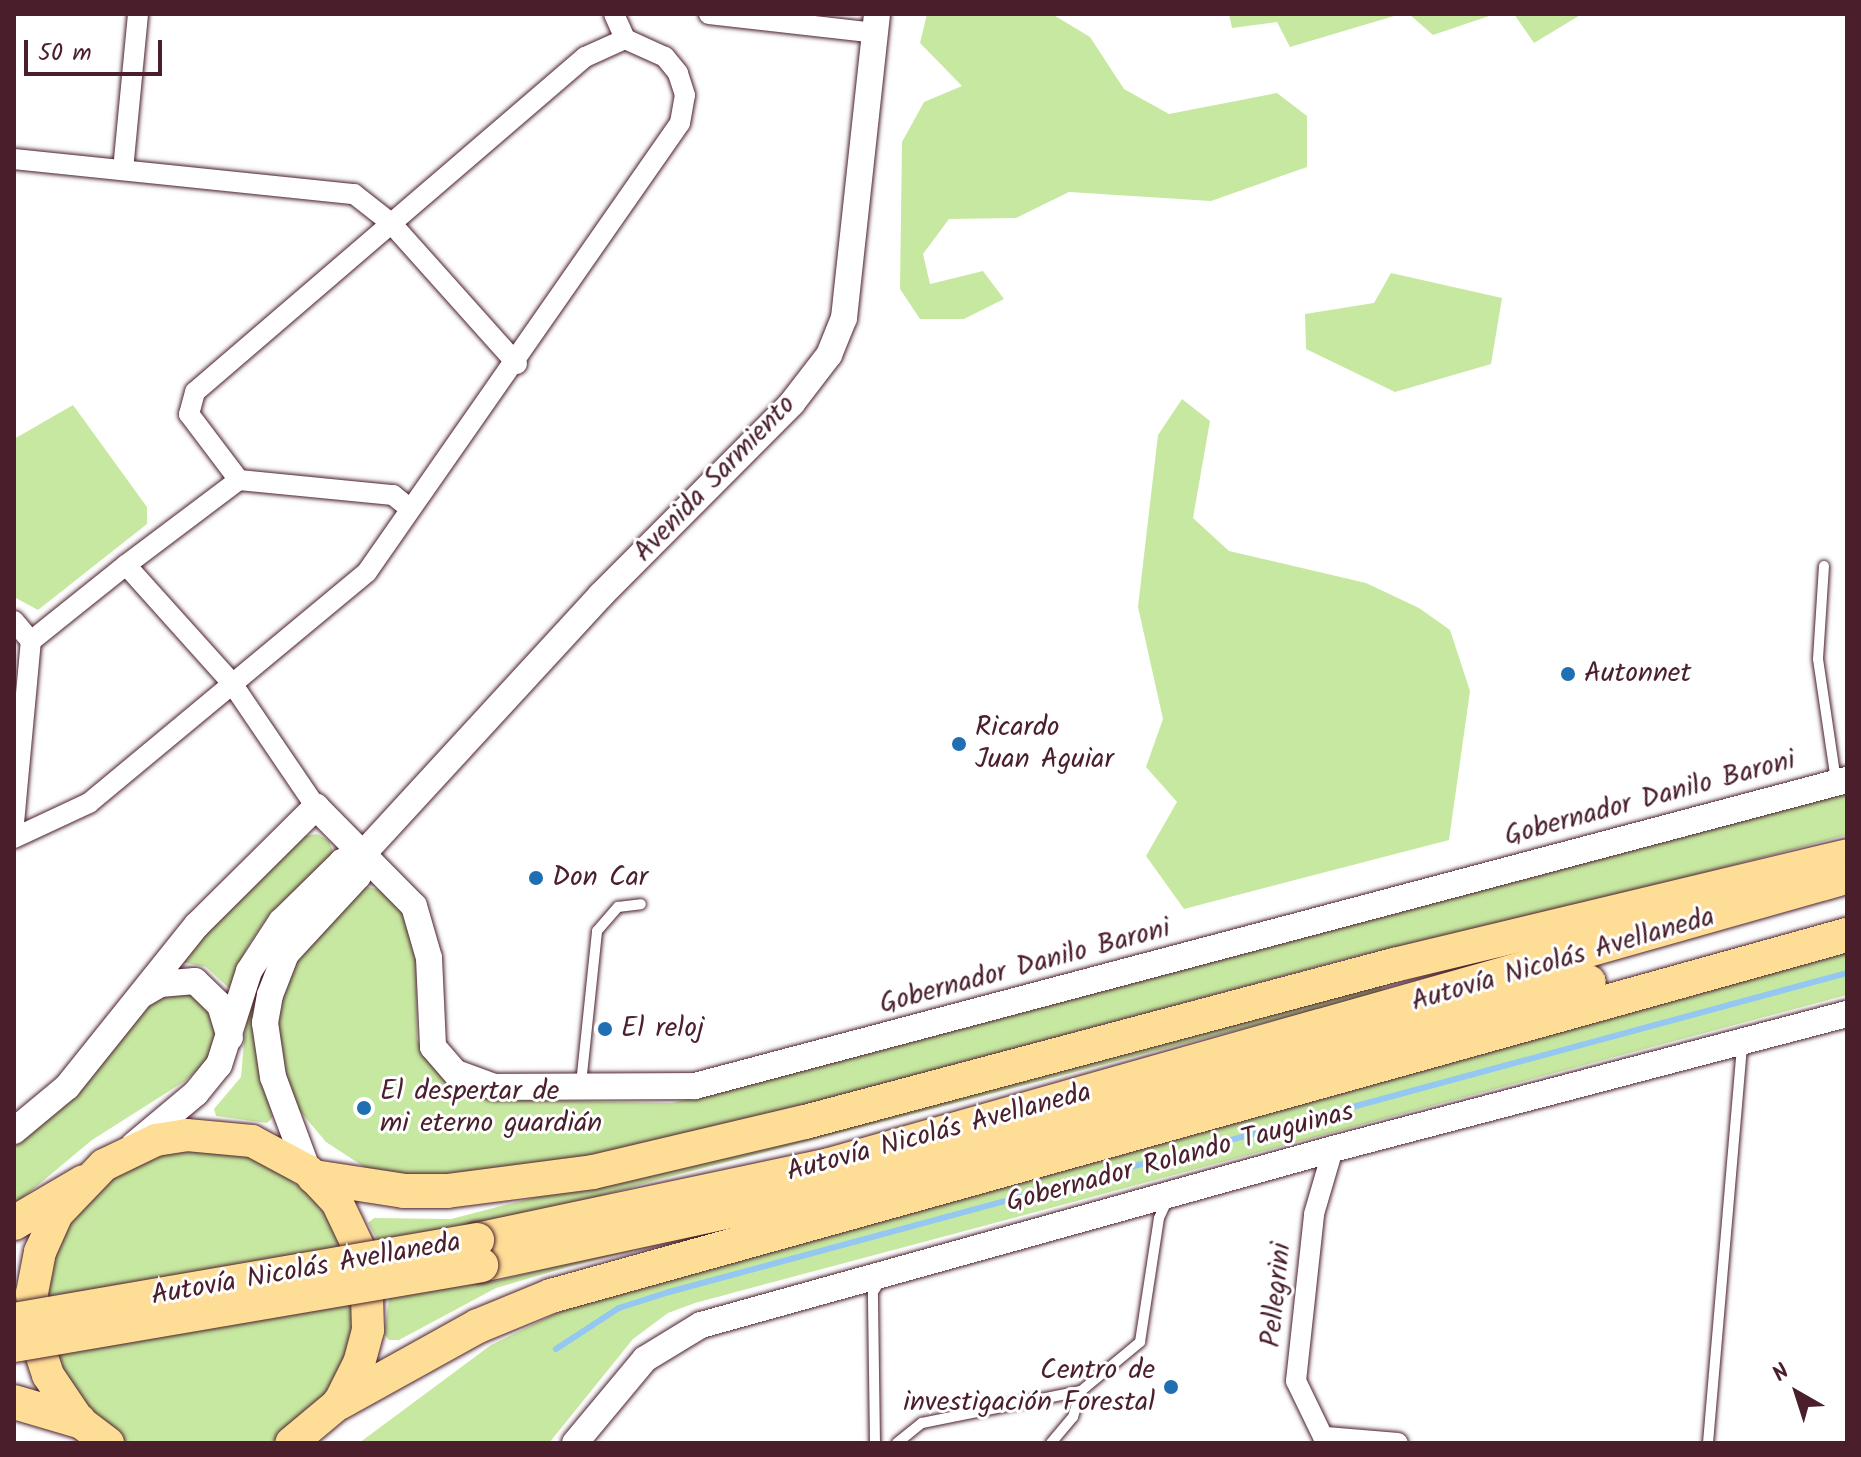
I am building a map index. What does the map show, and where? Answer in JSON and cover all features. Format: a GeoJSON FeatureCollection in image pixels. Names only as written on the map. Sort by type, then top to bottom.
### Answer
{"type":"FeatureCollection","features":[{"type":"Feature","properties":{"kind":"highway"},"geometry":{"type":"LineString","coordinates":[[311,1174],[404,1191],[447,1191],[593,1172],[805,1122],[1394,965],[1847,856]]}},
{"type":"Feature","properties":{"kind":"highway","name":"Autovía Nicolás Avellaneda"},"geometry":{"type":"LineString","coordinates":[[14,1320],[479,1253],[829,1165],[1847,876]]}},
{"type":"Feature","properties":{"kind":"highway","name":"Autovía Nicolás Avellaneda"},"geometry":{"type":"LineString","coordinates":[[14,1345],[479,1253],[855,1184],[1847,915]]}},
{"type":"Feature","properties":{"kind":"highway"},"geometry":{"type":"LineString","coordinates":[[339,1403],[478,1326],[551,1296],[1847,935]]}},
{"type":"Feature","properties":{"kind":"highway"},"geometry":{"type":"LineString","coordinates":[[14,1223],[84,1182]]}},
{"type":"Feature","properties":{"kind":"highway"},"geometry":{"type":"LineString","coordinates":[[14,1402],[92,1434]]}},
{"type":"Feature","properties":{"kind":"main road"},"geometry":{"type":"LineString","coordinates":[[92,1434],[48,1375],[35,1335],[32,1293],[40,1252],[51,1227],[84,1182],[126,1152],[166,1138],[220,1135],[271,1149],[311,1174],[354,1231],[370,1297],[359,1363],[339,1403],[301,1439]]}},
{"type":"Feature","properties":{"kind":"street"},"geometry":{"type":"LineString","coordinates":[[123,170],[138,14]]}},
{"type":"Feature","properties":{"kind":"street"},"geometry":{"type":"LineString","coordinates":[[614,14],[625,39]]}},
{"type":"Feature","properties":{"kind":"street"},"geometry":{"type":"LineString","coordinates":[[709,14],[876,23]]}},
{"type":"Feature","properties":{"kind":"street","name":"Avenida Sarmiento"},"geometry":{"type":"LineString","coordinates":[[126,1152],[209,1079],[230,1038],[249,971],[269,937],[342,862],[362,855],[601,595],[792,403],[829,355],[844,318],[876,23]]}},
{"type":"Feature","properties":{"kind":"street"},"geometry":{"type":"LineString","coordinates":[[14,838],[89,803],[367,572],[517,364],[680,123],[685,95],[678,73],[665,57],[625,39],[607,43],[585,57],[195,392],[189,414],[239,480]]}},
{"type":"Feature","properties":{"kind":"street"},"geometry":{"type":"LineString","coordinates":[[14,159],[354,194],[391,223],[517,364]]}},
{"type":"Feature","properties":{"kind":"street"},"geometry":{"type":"LineString","coordinates":[[31,641],[239,480],[393,495],[410,509]]}},
{"type":"Feature","properties":{"kind":"street"},"geometry":{"type":"LineString","coordinates":[[14,1131],[67,1087],[133,999],[197,925],[316,807],[231,682],[126,565]]}},
{"type":"Feature","properties":{"kind":"street"},"geometry":{"type":"LineString","coordinates":[[14,621],[31,641],[14,823]]}},
{"type":"Feature","properties":{"kind":"street","name":"Gobernador Danilo Baroni"},"geometry":{"type":"LineString","coordinates":[[316,807],[402,891],[425,931],[429,1033],[441,1060],[475,1082],[494,1087],[581,1084],[695,1086],[1842,781]]}},
{"type":"Feature","properties":{"kind":"street","name":"Avenida Sarmiento"},"geometry":{"type":"LineString","coordinates":[[311,1174],[273,1077],[265,1023],[270,995],[286,954],[358,876],[362,855]]}},
{"type":"Feature","properties":{"kind":"street"},"geometry":{"type":"LineString","coordinates":[[133,999],[160,984],[195,981],[220,1005],[230,1038]]}},
{"type":"Feature","properties":{"kind":"street","name":"Gobernador Rolando Tauguinas"},"geometry":{"type":"LineString","coordinates":[[575,1443],[629,1374],[677,1336],[884,1273],[1333,1149],[1847,1014]]}},
{"type":"Feature","properties":{"kind":"street","name":"Pellegrini"},"geometry":{"type":"LineString","coordinates":[[1326,1440],[1296,1381],[1314,1214],[1333,1149]]}},
{"type":"Feature","properties":{"kind":"street"},"geometry":{"type":"LineString","coordinates":[[1326,1440],[1398,1443]]}},
{"type":"Feature","properties":{"kind":"lane"},"geometry":{"type":"LineString","coordinates":[[1824,566],[1818,659],[1825,732],[1842,781]]}},
{"type":"Feature","properties":{"kind":"lane"},"geometry":{"type":"LineString","coordinates":[[581,1084],[597,931],[618,907],[641,904]]}},
{"type":"Feature","properties":{"kind":"lane"},"geometry":{"type":"LineString","coordinates":[[1708,1443],[1742,1042]]}},
{"type":"Feature","properties":{"kind":"lane"},"geometry":{"type":"LineString","coordinates":[[897,1443],[922,1423],[1081,1391],[1140,1342],[1159,1218],[1170,1194]]}},
{"type":"Feature","properties":{"kind":"lane"},"geometry":{"type":"LineString","coordinates":[[875,1443],[873,1292],[884,1273]]}},
{"type":"Feature","properties":{"kind":"lane"},"geometry":{"type":"LineString","coordinates":[[1051,1443],[1073,1417],[1081,1391]]}},
{"type":"Feature","properties":{"kind":"green space"},"geometry":{"type":"Polygon","coordinates":[[[927,14],[1052,14],[1090,37],[1124,89],[1169,114],[1277,93],[1307,116],[1307,167],[1211,201],[1069,192],[1016,218],[949,219],[923,254],[930,284],[983,271],[1004,299],[964,319],[920,319],[900,289],[902,142],[924,102],[962,86],[920,43],[927,14]]]}},
{"type":"Feature","properties":{"kind":"green space"},"geometry":{"type":"Polygon","coordinates":[[[1229,14],[1401,14],[1290,47],[1277,22],[1232,28],[1229,14]]]}},
{"type":"Feature","properties":{"kind":"green space"},"geometry":{"type":"Polygon","coordinates":[[[1409,14],[1495,14],[1433,35],[1409,14]]]}},
{"type":"Feature","properties":{"kind":"green space"},"geometry":{"type":"Polygon","coordinates":[[[1514,14],[1582,14],[1534,43],[1514,14]]]}},
{"type":"Feature","properties":{"kind":"green space"},"geometry":{"type":"Polygon","coordinates":[[[1391,273],[1502,298],[1491,364],[1395,392],[1306,349],[1305,314],[1374,303],[1391,273]]]}},
{"type":"Feature","properties":{"kind":"green space"},"geometry":{"type":"Polygon","coordinates":[[[1182,399],[1210,421],[1193,518],[1229,551],[1366,583],[1419,608],[1450,630],[1470,691],[1449,840],[1184,909],[1146,856],[1177,802],[1146,767],[1163,719],[1138,607],[1158,435],[1182,399]]]}},
{"type":"Feature","properties":{"kind":"green space"},"geometry":{"type":"Polygon","coordinates":[[[73,405],[147,507],[147,524],[38,610],[14,597],[14,439],[73,405]]]}},
{"type":"Feature","properties":{"kind":"green space"},"geometry":{"type":"Polygon","coordinates":[[[1847,789],[1847,835],[1619,895],[1361,955],[819,1101],[479,1183],[375,1174],[326,1142],[294,1104],[277,1038],[277,1009],[291,967],[359,888],[385,891],[402,910],[416,953],[417,1040],[449,1084],[499,1100],[672,1103],[1847,789]]]}},
{"type":"Feature","properties":{"kind":"green space"},"geometry":{"type":"Polygon","coordinates":[[[317,834],[329,841],[334,855],[269,914],[246,949],[232,991],[206,967],[176,961],[303,836],[317,834]]]}},
{"type":"Feature","properties":{"kind":"green space"},"geometry":{"type":"Polygon","coordinates":[[[1847,949],[1847,995],[695,1303],[668,1313],[633,1339],[549,1443],[359,1443],[491,1345],[576,1304],[1847,949]]]}},
{"type":"Feature","properties":{"kind":"green space"},"geometry":{"type":"Polygon","coordinates":[[[268,961],[254,1020],[258,1063],[273,1117],[267,1123],[216,1116],[214,1109],[241,1077],[248,996],[268,961]]]}},
{"type":"Feature","properties":{"kind":"green space"},"geometry":{"type":"Polygon","coordinates":[[[1379,981],[1384,992],[657,1180],[475,1232],[484,1284],[1095,1133],[571,1266],[496,1288],[399,1340],[389,1340],[384,1334],[390,1292],[381,1246],[368,1223],[374,1218],[451,1219],[1379,981]]]}},
{"type":"Feature","properties":{"kind":"green space"},"geometry":{"type":"Polygon","coordinates":[[[169,993],[200,994],[218,1014],[217,1052],[185,1081],[92,1140],[14,1205],[14,1144],[140,1008],[169,993]]]}},
{"type":"Feature","properties":{"kind":"green space"},"geometry":{"type":"Polygon","coordinates":[[[189,1150],[243,1155],[268,1164],[312,1196],[343,1241],[356,1293],[350,1347],[327,1396],[271,1443],[127,1443],[71,1393],[44,1317],[50,1263],[74,1214],[113,1176],[162,1154],[189,1150]]]}},
{"type":"Feature","properties":{"kind":"waterway"},"geometry":{"type":"LineString","coordinates":[[556,1349],[619,1308],[669,1292],[1847,973]]}},
{"type":"Feature","properties":{"kind":"place","name":"Autonnet"},"geometry":{"type":"Point","coordinates":[1568,674]}},
{"type":"Feature","properties":{"kind":"place","name":"Ricardo Juan Aguiar"},"geometry":{"type":"Point","coordinates":[959,744]}},
{"type":"Feature","properties":{"kind":"place","name":"Don Car"},"geometry":{"type":"Point","coordinates":[536,878]}},
{"type":"Feature","properties":{"kind":"place","name":"El reloj"},"geometry":{"type":"Point","coordinates":[605,1029]}},
{"type":"Feature","properties":{"kind":"place","name":"El despertar de mi eterno guardián"},"geometry":{"type":"Point","coordinates":[364,1108]}},
{"type":"Feature","properties":{"kind":"place","name":"Centro de investigación Forestal"},"geometry":{"type":"Point","coordinates":[1171,1387]}}]}
